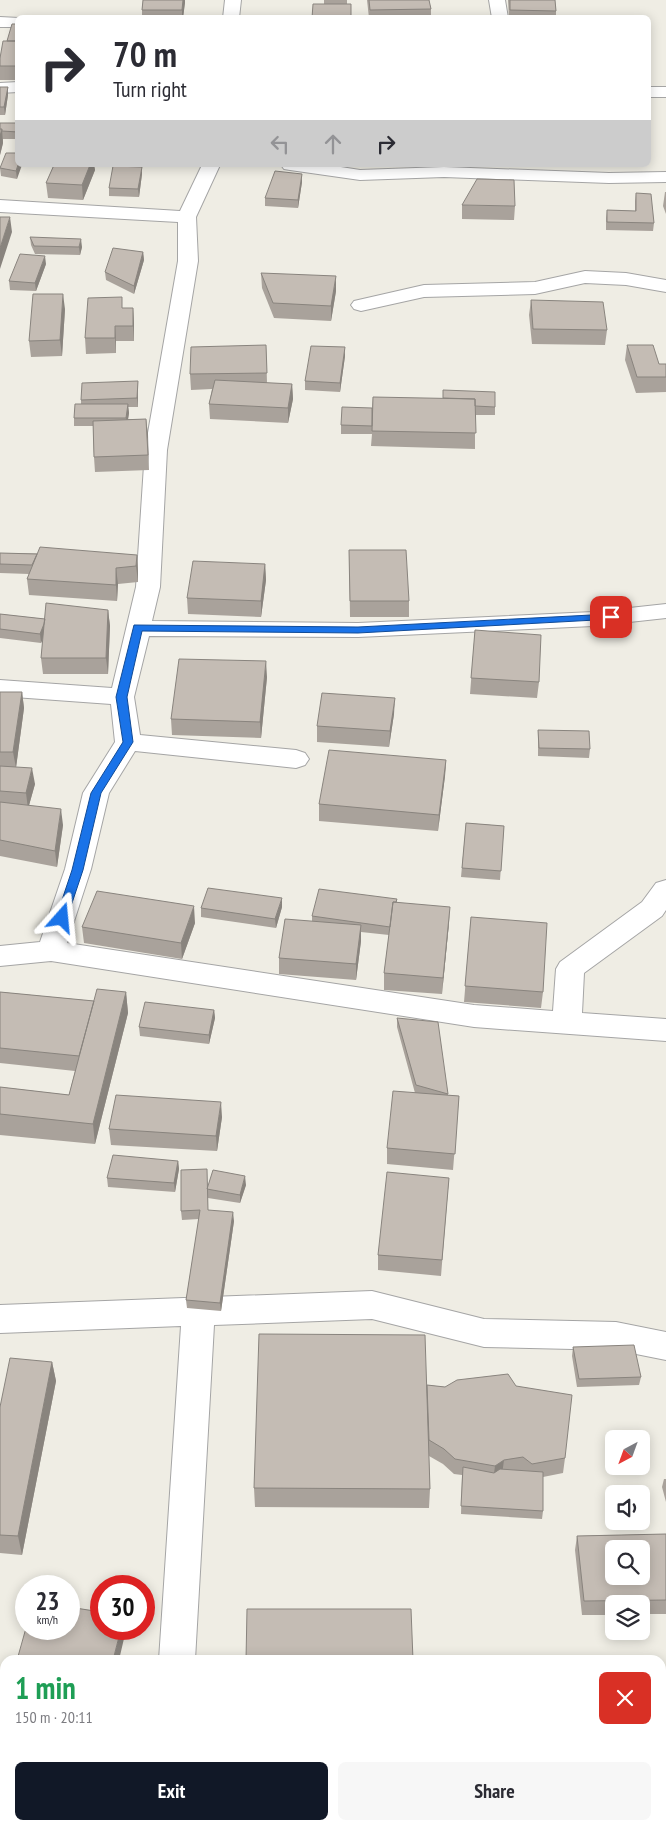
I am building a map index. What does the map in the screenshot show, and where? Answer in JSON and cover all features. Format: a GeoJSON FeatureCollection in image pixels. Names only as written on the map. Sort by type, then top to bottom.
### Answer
{"type":"FeatureCollection","features":[{"type":"Feature","properties":{"kind":"street"},"geometry":{"type":"LineString","coordinates":[[231,15],[233,0]]}},
{"type":"Feature","properties":{"kind":"street"},"geometry":{"type":"LineString","coordinates":[[497,0],[500,15]]}},
{"type":"Feature","properties":{"kind":"street"},"geometry":{"type":"LineString","coordinates":[[0,22],[15,22]]}},
{"type":"Feature","properties":{"kind":"street"},"geometry":{"type":"LineString","coordinates":[[0,88],[15,87]]}},
{"type":"Feature","properties":{"kind":"street"},"geometry":{"type":"LineString","coordinates":[[651,92],[666,92]]}},
{"type":"Feature","properties":{"kind":"street"},"geometry":{"type":"LineString","coordinates":[[51,951],[78,870],[96,793],[128,742],[122,697],[148,587],[156,450],[188,261],[187,217],[210,167]]}},
{"type":"Feature","properties":{"kind":"street"},"geometry":{"type":"LineString","coordinates":[[304,167],[360,175],[444,172],[590,177],[666,177]]}},
{"type":"Feature","properties":{"kind":"street"},"geometry":{"type":"LineString","coordinates":[[0,206],[187,217]]}},
{"type":"Feature","properties":{"kind":"street"},"geometry":{"type":"LineString","coordinates":[[361,305],[424,291],[536,288],[585,277],[626,279],[666,286]]}},
{"type":"Feature","properties":{"kind":"street"},"geometry":{"type":"LineString","coordinates":[[137,628],[358,630],[592,619],[666,611]]}},
{"type":"Feature","properties":{"kind":"street"},"geometry":{"type":"LineString","coordinates":[[0,688],[122,697]]}},
{"type":"Feature","properties":{"kind":"street"},"geometry":{"type":"LineString","coordinates":[[128,742],[296,759]]}},
{"type":"Feature","properties":{"kind":"street"},"geometry":{"type":"LineString","coordinates":[[567,1022],[570,969],[652,909],[666,890]]}},
{"type":"Feature","properties":{"kind":"street"},"geometry":{"type":"LineString","coordinates":[[0,956],[51,951],[474,1016],[666,1030]]}},
{"type":"Feature","properties":{"kind":"street"},"geometry":{"type":"LineString","coordinates":[[0,1319],[372,1305],[484,1333],[616,1336],[666,1346]]}},
{"type":"Feature","properties":{"kind":"street"},"geometry":{"type":"LineString","coordinates":[[177,1655],[198,1313]]}},
{"type":"Feature","properties":{"kind":"building"},"geometry":{"type":"Polygon","coordinates":[[[143,0],[183,0],[182,10],[142,10],[143,0]]]}},
{"type":"Feature","properties":{"kind":"building"},"geometry":{"type":"Polygon","coordinates":[[[369,0],[429,0],[431,9],[370,10],[369,0]]]}},
{"type":"Feature","properties":{"kind":"building"},"geometry":{"type":"Polygon","coordinates":[[[510,0],[555,0],[556,11],[510,10],[510,0]]]}},
{"type":"Feature","properties":{"kind":"building"},"geometry":{"type":"Polygon","coordinates":[[[313,4],[351,4],[351,15],[312,15],[313,4]]]}},
{"type":"Feature","properties":{"kind":"building"},"geometry":{"type":"Polygon","coordinates":[[[12,24],[15,24],[15,41],[7,41],[12,24]]]}},
{"type":"Feature","properties":{"kind":"building"},"geometry":{"type":"Polygon","coordinates":[[[3,41],[15,41],[15,66],[0,66],[3,41]]]}},
{"type":"Feature","properties":{"kind":"building"},"geometry":{"type":"Polygon","coordinates":[[[0,87],[8,87],[4,107],[0,107],[0,87]]]}},
{"type":"Feature","properties":{"kind":"building"},"geometry":{"type":"Polygon","coordinates":[[[0,123],[15,123],[15,132],[2,131],[0,123]]]}},
{"type":"Feature","properties":{"kind":"building"},"geometry":{"type":"Polygon","coordinates":[[[6,153],[15,153],[15,167],[17,167],[16,171],[0,168],[6,153]]]}},
{"type":"Feature","properties":{"kind":"building"},"geometry":{"type":"Polygon","coordinates":[[[53,167],[89,167],[82,185],[46,183],[53,167]]]}},
{"type":"Feature","properties":{"kind":"building"},"geometry":{"type":"Polygon","coordinates":[[[113,167],[142,167],[138,189],[109,188],[113,167]]]}},
{"type":"Feature","properties":{"kind":"building"},"geometry":{"type":"Polygon","coordinates":[[[275,171],[302,174],[298,200],[265,198],[275,171]]]}},
{"type":"Feature","properties":{"kind":"building"},"geometry":{"type":"Polygon","coordinates":[[[477,179],[514,180],[515,206],[462,205],[477,179]]]}},
{"type":"Feature","properties":{"kind":"building"},"geometry":{"type":"Polygon","coordinates":[[[636,193],[651,194],[654,223],[607,222],[607,210],[636,211],[636,193]]]}},
{"type":"Feature","properties":{"kind":"building"},"geometry":{"type":"Polygon","coordinates":[[[0,217],[10,217],[0,248],[0,217]]]}},
{"type":"Feature","properties":{"kind":"building"},"geometry":{"type":"Polygon","coordinates":[[[30,237],[81,239],[79,247],[34,246],[30,237]]]}},
{"type":"Feature","properties":{"kind":"building"},"geometry":{"type":"Polygon","coordinates":[[[113,248],[143,252],[134,286],[105,272],[113,248]]]}},
{"type":"Feature","properties":{"kind":"building"},"geometry":{"type":"Polygon","coordinates":[[[20,254],[45,256],[35,283],[9,281],[20,254]]]}},
{"type":"Feature","properties":{"kind":"building"},"geometry":{"type":"Polygon","coordinates":[[[261,273],[336,276],[331,306],[273,303],[261,273]]]}},
{"type":"Feature","properties":{"kind":"building"},"geometry":{"type":"Polygon","coordinates":[[[33,294],[63,294],[60,340],[29,341],[33,294]]]}},
{"type":"Feature","properties":{"kind":"building"},"geometry":{"type":"Polygon","coordinates":[[[122,297],[122,308],[133,308],[133,326],[115,326],[115,338],[85,338],[88,298],[122,297]]]}},
{"type":"Feature","properties":{"kind":"building"},"geometry":{"type":"Polygon","coordinates":[[[531,300],[603,302],[607,330],[533,329],[531,300]]]}},
{"type":"Feature","properties":{"kind":"building"},"geometry":{"type":"Polygon","coordinates":[[[266,345],[267,373],[190,374],[191,347],[266,345]]]}},
{"type":"Feature","properties":{"kind":"building"},"geometry":{"type":"Polygon","coordinates":[[[627,345],[653,345],[659,364],[666,364],[666,377],[637,377],[627,345]]]}},
{"type":"Feature","properties":{"kind":"building"},"geometry":{"type":"Polygon","coordinates":[[[311,346],[345,347],[340,383],[305,381],[311,346]]]}},
{"type":"Feature","properties":{"kind":"building"},"geometry":{"type":"Polygon","coordinates":[[[215,380],[292,384],[288,408],[209,404],[215,380]]]}},
{"type":"Feature","properties":{"kind":"building"},"geometry":{"type":"Polygon","coordinates":[[[138,381],[137,398],[81,400],[82,383],[138,381]]]}},
{"type":"Feature","properties":{"kind":"building"},"geometry":{"type":"Polygon","coordinates":[[[443,390],[495,392],[495,407],[475,406],[475,399],[443,398],[443,390]]]}},
{"type":"Feature","properties":{"kind":"building"},"geometry":{"type":"Polygon","coordinates":[[[373,397],[475,399],[476,433],[372,431],[373,397]]]}},
{"type":"Feature","properties":{"kind":"building"},"geometry":{"type":"Polygon","coordinates":[[[75,404],[128,404],[126,418],[74,418],[75,404]]]}},
{"type":"Feature","properties":{"kind":"building"},"geometry":{"type":"Polygon","coordinates":[[[342,407],[372,408],[372,426],[341,425],[342,407]]]}},
{"type":"Feature","properties":{"kind":"building"},"geometry":{"type":"Polygon","coordinates":[[[146,419],[148,455],[94,457],[93,421],[146,419]]]}},
{"type":"Feature","properties":{"kind":"building"},"geometry":{"type":"Polygon","coordinates":[[[40,547],[137,555],[136,566],[116,568],[116,585],[27,579],[40,547]]]}},
{"type":"Feature","properties":{"kind":"building"},"geometry":{"type":"Polygon","coordinates":[[[349,550],[406,550],[409,601],[350,601],[349,550]]]}},
{"type":"Feature","properties":{"kind":"building"},"geometry":{"type":"Polygon","coordinates":[[[0,553],[37,554],[32,565],[0,564],[0,553]]]}},
{"type":"Feature","properties":{"kind":"building"},"geometry":{"type":"Polygon","coordinates":[[[193,561],[265,564],[261,601],[187,598],[193,561]]]}},
{"type":"Feature","properties":{"kind":"building"},"geometry":{"type":"Polygon","coordinates":[[[46,603],[108,610],[106,658],[41,658],[46,603]]]}},
{"type":"Feature","properties":{"kind":"building"},"geometry":{"type":"Polygon","coordinates":[[[0,614],[45,619],[40,634],[0,629],[0,614]]]}},
{"type":"Feature","properties":{"kind":"building"},"geometry":{"type":"Polygon","coordinates":[[[475,630],[541,635],[539,682],[471,678],[475,630]]]}},
{"type":"Feature","properties":{"kind":"building"},"geometry":{"type":"Polygon","coordinates":[[[179,659],[266,661],[260,722],[171,719],[179,659]]]}},
{"type":"Feature","properties":{"kind":"building"},"geometry":{"type":"Polygon","coordinates":[[[0,692],[22,692],[13,752],[0,752],[0,692]]]}},
{"type":"Feature","properties":{"kind":"building"},"geometry":{"type":"Polygon","coordinates":[[[322,693],[395,698],[390,731],[317,726],[322,693]]]}},
{"type":"Feature","properties":{"kind":"building"},"geometry":{"type":"Polygon","coordinates":[[[538,730],[589,731],[590,749],[539,748],[538,730]]]}},
{"type":"Feature","properties":{"kind":"building"},"geometry":{"type":"Polygon","coordinates":[[[329,750],[446,760],[439,815],[319,804],[329,750]]]}},
{"type":"Feature","properties":{"kind":"building"},"geometry":{"type":"Polygon","coordinates":[[[0,766],[32,768],[26,793],[0,791],[0,766]]]}},
{"type":"Feature","properties":{"kind":"building"},"geometry":{"type":"Polygon","coordinates":[[[0,802],[61,809],[55,851],[0,840],[0,802]]]}},
{"type":"Feature","properties":{"kind":"building"},"geometry":{"type":"Polygon","coordinates":[[[466,823],[504,826],[501,871],[462,868],[466,823]]]}},
{"type":"Feature","properties":{"kind":"building"},"geometry":{"type":"Polygon","coordinates":[[[208,888],[282,898],[275,919],[201,908],[208,888]]]}},
{"type":"Feature","properties":{"kind":"building"},"geometry":{"type":"Polygon","coordinates":[[[319,889],[397,899],[396,902],[393,902],[390,927],[312,916],[319,889]]]}},
{"type":"Feature","properties":{"kind":"building"},"geometry":{"type":"Polygon","coordinates":[[[97,891],[194,906],[181,943],[82,927],[97,891]]]}},
{"type":"Feature","properties":{"kind":"building"},"geometry":{"type":"Polygon","coordinates":[[[393,902],[450,907],[443,978],[384,973],[393,902]]]}},
{"type":"Feature","properties":{"kind":"building"},"geometry":{"type":"Polygon","coordinates":[[[471,917],[547,923],[543,992],[465,986],[471,917]]]}},
{"type":"Feature","properties":{"kind":"building"},"geometry":{"type":"Polygon","coordinates":[[[285,919],[361,925],[356,964],[279,958],[285,919]]]}},
{"type":"Feature","properties":{"kind":"building"},"geometry":{"type":"Polygon","coordinates":[[[97,989],[126,992],[93,1124],[0,1114],[0,1087],[69,1095],[97,989]]]}},
{"type":"Feature","properties":{"kind":"building"},"geometry":{"type":"Polygon","coordinates":[[[0,992],[94,1001],[79,1056],[0,1048],[0,992]]]}},
{"type":"Feature","properties":{"kind":"building"},"geometry":{"type":"Polygon","coordinates":[[[145,1002],[214,1010],[209,1035],[139,1027],[145,1002]]]}},
{"type":"Feature","properties":{"kind":"building"},"geometry":{"type":"Polygon","coordinates":[[[397,1018],[438,1022],[448,1094],[416,1085],[397,1018]]]}},
{"type":"Feature","properties":{"kind":"building"},"geometry":{"type":"Polygon","coordinates":[[[393,1091],[459,1096],[455,1154],[387,1148],[393,1091]]]}},
{"type":"Feature","properties":{"kind":"building"},"geometry":{"type":"Polygon","coordinates":[[[116,1095],[221,1102],[216,1136],[109,1129],[116,1095]]]}},
{"type":"Feature","properties":{"kind":"building"},"geometry":{"type":"Polygon","coordinates":[[[113,1155],[178,1161],[174,1183],[107,1178],[113,1155]]]}},
{"type":"Feature","properties":{"kind":"building"},"geometry":{"type":"Polygon","coordinates":[[[207,1169],[208,1210],[233,1212],[220,1303],[186,1300],[200,1210],[181,1211],[181,1170],[207,1169]]]}},
{"type":"Feature","properties":{"kind":"building"},"geometry":{"type":"Polygon","coordinates":[[[213,1170],[245,1176],[240,1195],[207,1189],[213,1170]]]}},
{"type":"Feature","properties":{"kind":"building"},"geometry":{"type":"Polygon","coordinates":[[[387,1172],[449,1178],[442,1260],[378,1255],[387,1172]]]}},
{"type":"Feature","properties":{"kind":"building"},"geometry":{"type":"Polygon","coordinates":[[[259,1334],[425,1335],[430,1489],[254,1488],[259,1334]]]}},
{"type":"Feature","properties":{"kind":"building"},"geometry":{"type":"Polygon","coordinates":[[[634,1345],[641,1377],[579,1379],[573,1347],[634,1345]]]}},
{"type":"Feature","properties":{"kind":"building"},"geometry":{"type":"Polygon","coordinates":[[[10,1358],[52,1362],[18,1536],[0,1535],[0,1407],[10,1358]]]}},
{"type":"Feature","properties":{"kind":"building"},"geometry":{"type":"Polygon","coordinates":[[[508,1374],[516,1386],[572,1395],[565,1458],[532,1464],[523,1457],[504,1460],[495,1466],[455,1459],[444,1449],[429,1440],[427,1385],[445,1387],[457,1380],[508,1374]]]}},
{"type":"Feature","properties":{"kind":"building"},"geometry":{"type":"Polygon","coordinates":[[[463,1467],[494,1473],[500,1469],[543,1472],[543,1511],[461,1506],[463,1467]]]}},
{"type":"Feature","properties":{"kind":"building"},"geometry":{"type":"Polygon","coordinates":[[[666,1534],[666,1600],[650,1600],[650,1595],[605,1595],[605,1601],[584,1601],[577,1536],[666,1534]]]}},
{"type":"Feature","properties":{"kind":"building"},"geometry":{"type":"Polygon","coordinates":[[[80,1609],[90,1610],[90,1640],[118,1640],[114,1655],[18,1655],[23,1640],[80,1640],[80,1609]]]}},
{"type":"Feature","properties":{"kind":"building"},"geometry":{"type":"Polygon","coordinates":[[[247,1609],[411,1609],[413,1655],[246,1655],[247,1609]]]}},
{"type":"Feature","properties":{"kind":"route"},"geometry":{"type":"LineString","coordinates":[[62,918],[78,870],[96,793],[128,742],[122,697],[137,628],[358,630],[611,617]]}}]}
